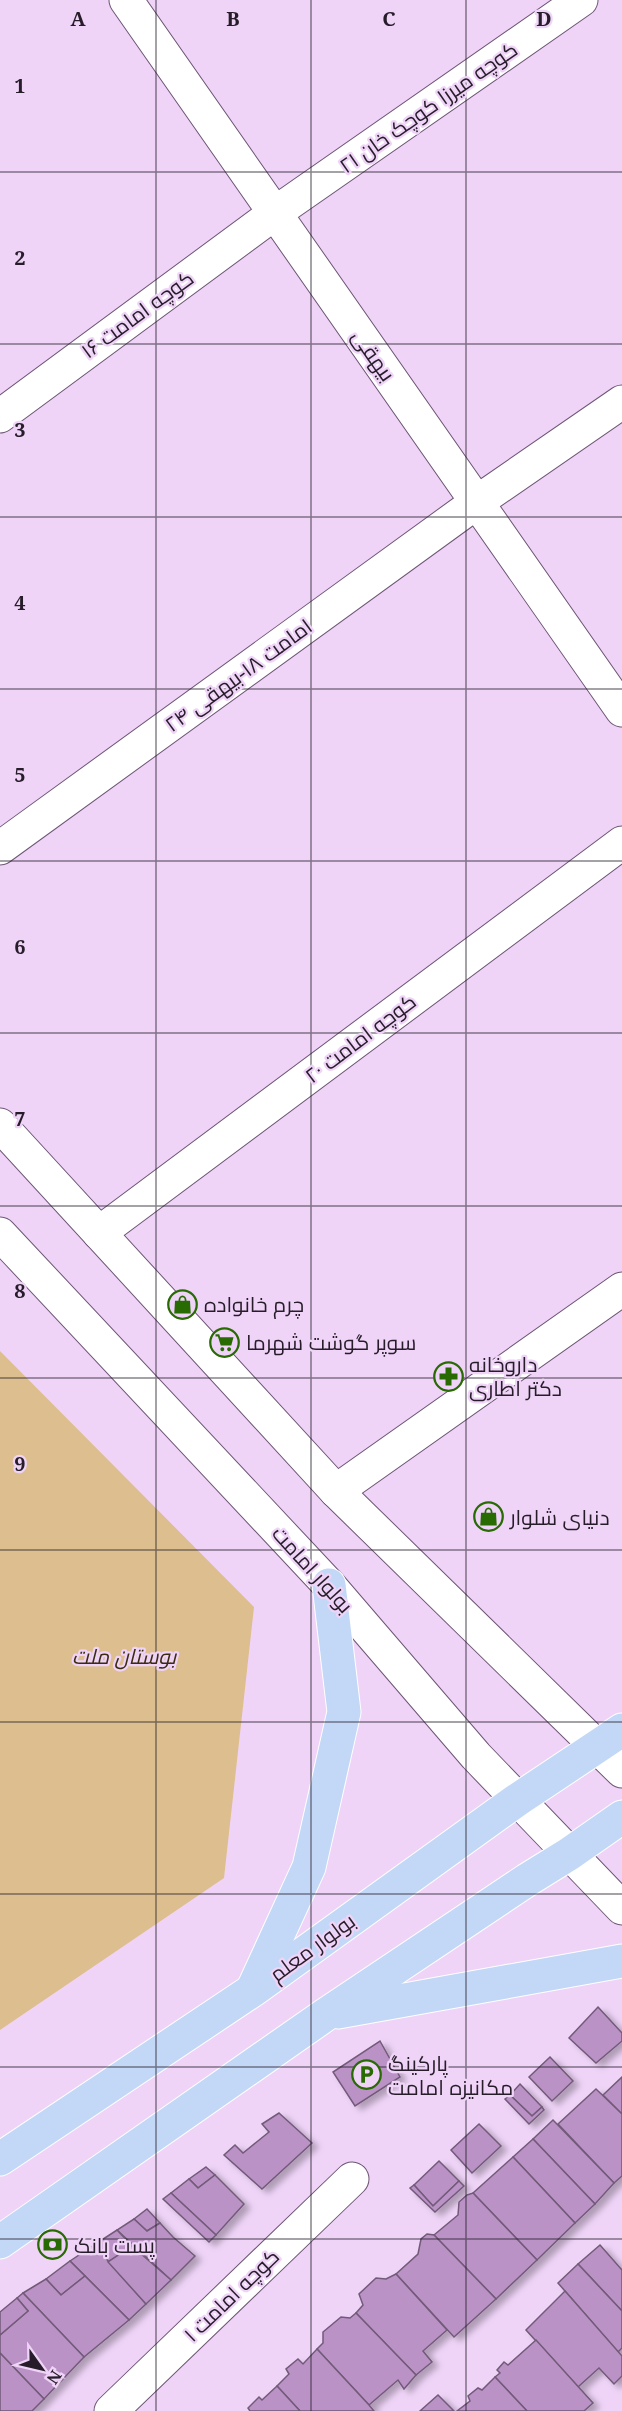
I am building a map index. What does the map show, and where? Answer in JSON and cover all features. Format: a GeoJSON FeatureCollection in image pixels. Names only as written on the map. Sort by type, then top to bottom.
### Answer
{"type":"FeatureCollection","features":[{"type":"Feature","properties":{"kind":"main road"},"geometry":{"type":"LineString","coordinates":[[253,1990],[309,1868],[344,1712],[329,1585]]}},
{"type":"Feature","properties":{"kind":"main road","name":"بولوار معلم"},"geometry":{"type":"LineString","coordinates":[[0,2159],[253,1990],[517,1800],[609,1739]]}},
{"type":"Feature","properties":{"kind":"main road"},"geometry":{"type":"LineString","coordinates":[[0,2241],[325,2015],[622,1817]]}},
{"type":"Feature","properties":{"kind":"main road"},"geometry":{"type":"LineString","coordinates":[[325,2015],[622,1961]]}},
{"type":"Feature","properties":{"kind":"street","name":"بیهقی"},"geometry":{"type":"LineString","coordinates":[[126,0],[622,710]]}},
{"type":"Feature","properties":{"kind":"street","name":"کوچه میرزا کوچک خان ۲۱"},"geometry":{"type":"LineString","coordinates":[[275,213],[581,0]]}},
{"type":"Feature","properties":{"kind":"street","name":"کوچه امامت ۱۶"},"geometry":{"type":"LineString","coordinates":[[0,416],[275,213]]}},
{"type":"Feature","properties":{"kind":"street","name":"امامت ۱۸-بیهقی ۲۴"},"geometry":{"type":"LineString","coordinates":[[0,848],[477,502],[622,402]]}},
{"type":"Feature","properties":{"kind":"street","name":"کوچه امامت ۲۰"},"geometry":{"type":"LineString","coordinates":[[99,1233],[622,843]]}},
{"type":"Feature","properties":{"kind":"street"},"geometry":{"type":"LineString","coordinates":[[0,1125],[336,1491],[609,1739],[622,1772]]}},
{"type":"Feature","properties":{"kind":"street","name":"بولوار امامت"},"geometry":{"type":"LineString","coordinates":[[0,1234],[329,1585],[476,1756],[622,1908]]}},
{"type":"Feature","properties":{"kind":"street"},"geometry":{"type":"LineString","coordinates":[[336,1491],[622,1289]]}},
{"type":"Feature","properties":{"kind":"street","name":"کوچه امامت ۱"},"geometry":{"type":"LineString","coordinates":[[111,2411],[352,2179]]}},
{"type":"Feature","properties":{"kind":"green space","name":"بوستان ملت"},"geometry":{"type":"Polygon","coordinates":[[[0,1351],[254,1607],[224,1878],[0,2030],[0,1351]]]}},
{"type":"Feature","properties":{"kind":"building"},"geometry":{"type":"Polygon","coordinates":[[[598,2007],[622,2033],[622,2041],[596,2063],[569,2038],[598,2007]]]}},
{"type":"Feature","properties":{"kind":"building","name":"پارکینگ مکانیزه امامت"},"geometry":{"type":"Polygon","coordinates":[[[380,2041],[400,2077],[355,2106],[333,2072],[380,2041]]]}},
{"type":"Feature","properties":{"kind":"building"},"geometry":{"type":"Polygon","coordinates":[[[550,2057],[573,2081],[552,2101],[529,2077],[550,2057]]]}},
{"type":"Feature","properties":{"kind":"building"},"geometry":{"type":"Polygon","coordinates":[[[622,2077],[622,2114],[603,2095],[622,2077]]]}},
{"type":"Feature","properties":{"kind":"building"},"geometry":{"type":"Polygon","coordinates":[[[520,2084],[542,2107],[532,2116],[510,2095],[520,2084]]]}},
{"type":"Feature","properties":{"kind":"building"},"geometry":{"type":"Polygon","coordinates":[[[596,2089],[622,2114],[622,2176],[614,2183],[558,2124],[596,2089]]]}},
{"type":"Feature","properties":{"kind":"building"},"geometry":{"type":"Polygon","coordinates":[[[510,2095],[532,2116],[542,2107],[544,2110],[529,2124],[505,2099],[510,2095]]]}},
{"type":"Feature","properties":{"kind":"building"},"geometry":{"type":"Polygon","coordinates":[[[279,2113],[312,2143],[262,2189],[224,2155],[235,2145],[243,2153],[269,2132],[262,2124],[279,2113]]]}},
{"type":"Feature","properties":{"kind":"building"},"geometry":{"type":"Polygon","coordinates":[[[553,2120],[614,2183],[595,2204],[533,2139],[553,2120]]]}},
{"type":"Feature","properties":{"kind":"building"},"geometry":{"type":"Polygon","coordinates":[[[479,2124],[501,2146],[472,2173],[451,2150],[479,2124]]]}},
{"type":"Feature","properties":{"kind":"building"},"geometry":{"type":"Polygon","coordinates":[[[533,2139],[595,2204],[575,2223],[513,2157],[533,2139]]]}},
{"type":"Feature","properties":{"kind":"building"},"geometry":{"type":"Polygon","coordinates":[[[513,2157],[575,2223],[537,2260],[473,2193],[513,2157]]]}},
{"type":"Feature","properties":{"kind":"building"},"geometry":{"type":"Polygon","coordinates":[[[439,2161],[459,2181],[433,2206],[414,2185],[439,2161]]]}},
{"type":"Feature","properties":{"kind":"building"},"geometry":{"type":"Polygon","coordinates":[[[206,2167],[215,2175],[198,2188],[189,2179],[206,2167]]]}},
{"type":"Feature","properties":{"kind":"building"},"geometry":{"type":"Polygon","coordinates":[[[215,2175],[244,2204],[216,2235],[171,2193],[189,2179],[198,2188],[215,2175]]]}},
{"type":"Feature","properties":{"kind":"building"},"geometry":{"type":"Polygon","coordinates":[[[459,2181],[464,2186],[435,2212],[410,2188],[414,2185],[433,2206],[459,2181]]]}},
{"type":"Feature","properties":{"kind":"building"},"geometry":{"type":"Polygon","coordinates":[[[171,2193],[216,2235],[209,2242],[163,2199],[171,2193]]]}},
{"type":"Feature","properties":{"kind":"building"},"geometry":{"type":"Polygon","coordinates":[[[473,2193],[537,2260],[496,2299],[434,2235],[458,2215],[459,2202],[473,2193]]]}},
{"type":"Feature","properties":{"kind":"building"},"geometry":{"type":"Polygon","coordinates":[[[147,2209],[160,2223],[147,2231],[134,2219],[147,2209]]]}},
{"type":"Feature","properties":{"kind":"building"},"geometry":{"type":"Polygon","coordinates":[[[134,2219],[147,2231],[160,2223],[195,2256],[171,2280],[117,2230],[134,2219]]]}},
{"type":"Feature","properties":{"kind":"building"},"geometry":{"type":"Polygon","coordinates":[[[117,2230],[132,2246],[108,2262],[94,2245],[117,2230]]]}},
{"type":"Feature","properties":{"kind":"building"},"geometry":{"type":"Polygon","coordinates":[[[427,2234],[434,2235],[496,2299],[454,2337],[396,2274],[418,2254],[421,2239],[427,2234]]]}},
{"type":"Feature","properties":{"kind":"building"},"geometry":{"type":"Polygon","coordinates":[[[94,2245],[146,2304],[129,2320],[70,2261],[94,2245]]]}},
{"type":"Feature","properties":{"kind":"building"},"geometry":{"type":"Polygon","coordinates":[[[600,2245],[622,2270],[622,2311],[578,2264],[600,2245]]]}},
{"type":"Feature","properties":{"kind":"building"},"geometry":{"type":"Polygon","coordinates":[[[132,2246],[171,2280],[146,2304],[108,2262],[132,2246]]]}},
{"type":"Feature","properties":{"kind":"building"},"geometry":{"type":"Polygon","coordinates":[[[70,2261],[85,2276],[61,2295],[46,2279],[70,2261]]]}},
{"type":"Feature","properties":{"kind":"building"},"geometry":{"type":"Polygon","coordinates":[[[578,2264],[622,2311],[622,2348],[618,2352],[558,2283],[578,2264]]]}},
{"type":"Feature","properties":{"kind":"building"},"geometry":{"type":"Polygon","coordinates":[[[396,2274],[447,2330],[423,2351],[432,2362],[416,2375],[356,2313],[363,2305],[359,2294],[376,2278],[386,2279],[396,2274]]]}},
{"type":"Feature","properties":{"kind":"building"},"geometry":{"type":"Polygon","coordinates":[[[85,2276],[129,2320],[84,2357],[23,2293],[46,2279],[61,2295],[85,2276]]]}},
{"type":"Feature","properties":{"kind":"building"},"geometry":{"type":"Polygon","coordinates":[[[565,2291],[622,2356],[622,2376],[614,2384],[599,2368],[578,2387],[526,2330],[565,2291]]]}},
{"type":"Feature","properties":{"kind":"building"},"geometry":{"type":"Polygon","coordinates":[[[23,2293],[84,2357],[44,2399],[0,2353],[0,2335],[28,2311],[17,2298],[23,2293]]]}},
{"type":"Feature","properties":{"kind":"building"},"geometry":{"type":"Polygon","coordinates":[[[17,2298],[28,2311],[0,2335],[0,2312],[17,2298]]]}},
{"type":"Feature","properties":{"kind":"building"},"geometry":{"type":"Polygon","coordinates":[[[356,2313],[416,2375],[404,2389],[398,2380],[369,2405],[317,2349],[323,2343],[323,2332],[341,2317],[350,2318],[356,2313]]]}},
{"type":"Feature","properties":{"kind":"building"},"geometry":{"type":"Polygon","coordinates":[[[536,2340],[593,2403],[584,2411],[527,2411],[495,2377],[500,2373],[497,2370],[504,2362],[508,2365],[536,2340]]]}},
{"type":"Feature","properties":{"kind":"building"},"geometry":{"type":"Polygon","coordinates":[[[317,2349],[374,2411],[300,2411],[277,2386],[289,2374],[286,2369],[298,2359],[303,2364],[317,2349]]]}},
{"type":"Feature","properties":{"kind":"building"},"geometry":{"type":"Polygon","coordinates":[[[0,2353],[44,2399],[32,2411],[0,2411],[0,2353]]]}},
{"type":"Feature","properties":{"kind":"building"},"geometry":{"type":"Polygon","coordinates":[[[495,2377],[527,2411],[457,2411],[470,2401],[468,2396],[478,2388],[482,2390],[495,2377]]]}},
{"type":"Feature","properties":{"kind":"building"},"geometry":{"type":"Polygon","coordinates":[[[277,2386],[300,2411],[250,2411],[248,2408],[259,2397],[262,2400],[277,2386]]]}},
{"type":"Feature","properties":{"kind":"building"},"geometry":{"type":"Polygon","coordinates":[[[438,2395],[454,2411],[420,2411],[438,2395]]]}},
{"type":"Feature","properties":{"kind":"place","name":"چرم خانواده"},"geometry":{"type":"Point","coordinates":[183,1304]}},
{"type":"Feature","properties":{"kind":"place","name":"سوپر گوشت شهرما"},"geometry":{"type":"Point","coordinates":[225,1342]}},
{"type":"Feature","properties":{"kind":"place","name":"داروخانه دکتر اطاری"},"geometry":{"type":"Point","coordinates":[448,1376]}},
{"type":"Feature","properties":{"kind":"place","name":"دنیای شلوار"},"geometry":{"type":"Point","coordinates":[489,1517]}},
{"type":"Feature","properties":{"kind":"place","name":"پارکینگ مکانیزه امامت"},"geometry":{"type":"Point","coordinates":[367,2075]}},
{"type":"Feature","properties":{"kind":"place","name":"پست بانک"},"geometry":{"type":"Point","coordinates":[53,2245]}}]}
